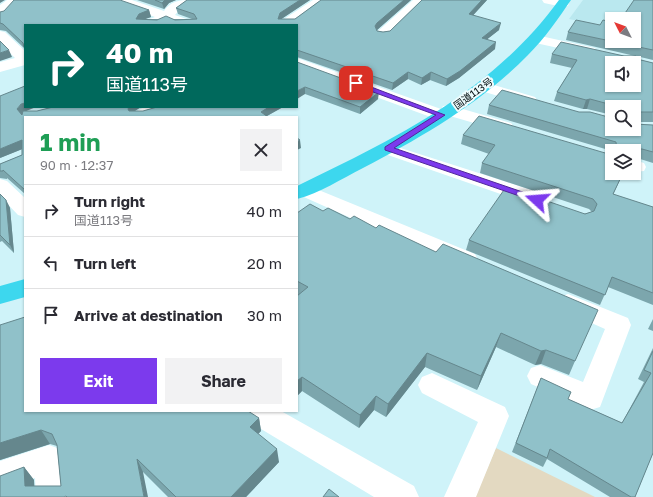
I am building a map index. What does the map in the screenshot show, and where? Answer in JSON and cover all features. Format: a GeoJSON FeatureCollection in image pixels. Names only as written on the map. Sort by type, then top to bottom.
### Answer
{"type":"FeatureCollection","features":[{"type":"Feature","properties":{"kind":"highway","name":"国道113号"},"geometry":{"type":"LineString","coordinates":[[301,191],[388,149],[484,87],[536,39],[559,1]]}},
{"type":"Feature","properties":{"kind":"highway"},"geometry":{"type":"LineString","coordinates":[[0,295],[24,288]]}},
{"type":"Feature","properties":{"kind":"street"},"geometry":{"type":"LineString","coordinates":[[0,14],[2,10],[15,0]]}},
{"type":"Feature","properties":{"kind":"street"},"geometry":{"type":"LineString","coordinates":[[120,0],[187,24]]}},
{"type":"Feature","properties":{"kind":"street"},"geometry":{"type":"LineString","coordinates":[[149,24],[167,17],[174,7],[187,0]]}},
{"type":"Feature","properties":{"kind":"street"},"geometry":{"type":"LineString","coordinates":[[286,24],[321,0]]}},
{"type":"Feature","properties":{"kind":"street"},"geometry":{"type":"LineString","coordinates":[[383,34],[421,0]]}},
{"type":"Feature","properties":{"kind":"street"},"geometry":{"type":"LineString","coordinates":[[0,35],[24,59]]}},
{"type":"Feature","properties":{"kind":"street"},"geometry":{"type":"LineString","coordinates":[[536,39],[606,55]]}},
{"type":"Feature","properties":{"kind":"street"},"geometry":{"type":"LineString","coordinates":[[0,67],[24,60]]}},
{"type":"Feature","properties":{"kind":"street"},"geometry":{"type":"LineString","coordinates":[[298,63],[445,113],[523,133]]}},
{"type":"Feature","properties":{"kind":"street"},"geometry":{"type":"LineString","coordinates":[[484,87],[544,105]]}},
{"type":"Feature","properties":{"kind":"street"},"geometry":{"type":"LineString","coordinates":[[142,116],[154,108]]}},
{"type":"Feature","properties":{"kind":"street"},"geometry":{"type":"LineString","coordinates":[[388,149],[552,205]]}},
{"type":"Feature","properties":{"kind":"street"},"geometry":{"type":"LineString","coordinates":[[0,185],[22,201]]}},
{"type":"Feature","properties":{"kind":"street"},"geometry":{"type":"LineString","coordinates":[[301,191],[487,268]]}},
{"type":"Feature","properties":{"kind":"street"},"geometry":{"type":"LineString","coordinates":[[540,376],[590,398],[619,325],[546,294]]}},
{"type":"Feature","properties":{"kind":"street"},"geometry":{"type":"LineString","coordinates":[[432,385],[495,416],[460,497]]}},
{"type":"Feature","properties":{"kind":"street"},"geometry":{"type":"LineString","coordinates":[[258,412],[403,497]]}},
{"type":"Feature","properties":{"kind":"street"},"geometry":{"type":"LineString","coordinates":[[0,476],[49,459],[52,497]]}},
{"type":"Feature","properties":{"kind":"shaded area"},"geometry":{"type":"Polygon","coordinates":[[[583,0],[653,0],[641,12],[605,12],[605,27],[569,19],[583,0]]]}},
{"type":"Feature","properties":{"kind":"shaded area"},"geometry":{"type":"Polygon","coordinates":[[[496,448],[595,497],[475,497],[496,448]]]}},
{"type":"Feature","properties":{"kind":"building"},"geometry":{"type":"Polygon","coordinates":[[[14,0],[120,0],[149,10],[139,14],[136,19],[157,20],[166,16],[175,20],[197,19],[194,14],[176,8],[187,0],[300,0],[280,13],[278,19],[295,19],[321,0],[404,0],[375,26],[377,31],[383,32],[390,31],[422,0],[482,0],[469,14],[501,23],[482,38],[496,42],[460,71],[447,79],[431,72],[422,78],[408,72],[393,83],[298,50],[298,24],[24,24],[24,47],[23,43],[3,24],[0,23],[0,12],[4,11],[14,0]]]}},
{"type":"Feature","properties":{"kind":"building"},"geometry":{"type":"Polygon","coordinates":[[[155,0],[165,0],[162,3],[155,0]]]}},
{"type":"Feature","properties":{"kind":"building"},"geometry":{"type":"Polygon","coordinates":[[[634,0],[653,0],[653,50],[641,47],[641,12],[626,12],[634,0]]]}},
{"type":"Feature","properties":{"kind":"building"},"geometry":{"type":"Polygon","coordinates":[[[576,20],[600,25],[603,20],[605,20],[605,40],[568,32],[576,20]]]}},
{"type":"Feature","properties":{"kind":"building"},"geometry":{"type":"Polygon","coordinates":[[[0,41],[9,50],[0,53],[0,41]]]}},
{"type":"Feature","properties":{"kind":"building"},"geometry":{"type":"Polygon","coordinates":[[[561,42],[624,56],[605,56],[605,92],[641,92],[641,60],[653,63],[653,112],[641,112],[641,100],[605,100],[605,103],[590,99],[586,100],[557,92],[577,60],[552,54],[561,42]]]}},
{"type":"Feature","properties":{"kind":"building"},"geometry":{"type":"Polygon","coordinates":[[[298,62],[379,92],[360,107],[305,87],[298,90],[298,62]]]}},
{"type":"Feature","properties":{"kind":"building"},"geometry":{"type":"Polygon","coordinates":[[[24,86],[24,103],[21,104],[17,109],[22,115],[23,111],[37,111],[49,108],[128,108],[129,111],[143,111],[154,108],[267,108],[261,112],[267,116],[24,116],[24,189],[3,170],[0,171],[0,164],[22,155],[22,140],[0,149],[0,96],[24,86]]]}},
{"type":"Feature","properties":{"kind":"building"},"geometry":{"type":"Polygon","coordinates":[[[502,90],[579,112],[590,112],[605,116],[605,136],[641,136],[641,124],[653,125],[653,152],[641,149],[641,144],[616,144],[616,142],[489,105],[502,90]]]}},
{"type":"Feature","properties":{"kind":"building"},"geometry":{"type":"Polygon","coordinates":[[[479,116],[605,153],[605,180],[620,180],[613,194],[653,207],[653,293],[612,277],[605,295],[469,240],[506,187],[585,214],[594,211],[597,204],[593,199],[482,163],[495,145],[463,135],[479,116]]]}},
{"type":"Feature","properties":{"kind":"building"},"geometry":{"type":"Polygon","coordinates":[[[0,194],[6,200],[10,245],[0,235],[0,194]]]}},
{"type":"Feature","properties":{"kind":"building"},"geometry":{"type":"Polygon","coordinates":[[[310,204],[323,211],[328,208],[350,219],[354,216],[376,228],[379,225],[436,252],[443,244],[598,310],[575,361],[546,350],[541,351],[501,333],[481,376],[427,353],[388,404],[376,396],[360,415],[302,377],[298,380],[298,295],[308,287],[298,282],[298,212],[310,204]]]}},
{"type":"Feature","properties":{"kind":"building"},"geometry":{"type":"Polygon","coordinates":[[[24,317],[24,412],[250,412],[259,418],[250,427],[277,449],[231,497],[176,497],[137,459],[144,497],[0,497],[0,476],[24,467],[25,486],[61,486],[57,445],[52,434],[41,430],[0,443],[0,325],[24,317]]]}},
{"type":"Feature","properties":{"kind":"building"},"geometry":{"type":"Polygon","coordinates":[[[653,351],[653,453],[635,497],[631,497],[550,449],[547,458],[516,443],[541,378],[571,392],[568,399],[622,423],[651,373],[644,370],[653,351]]]}},
{"type":"Feature","properties":{"kind":"building"},"geometry":{"type":"Polygon","coordinates":[[[329,489],[339,497],[323,497],[329,489]]]}},
{"type":"Feature","properties":{"kind":"route"},"geometry":{"type":"LineString","coordinates":[[356,83],[442,115],[388,149],[537,200]]}}]}
